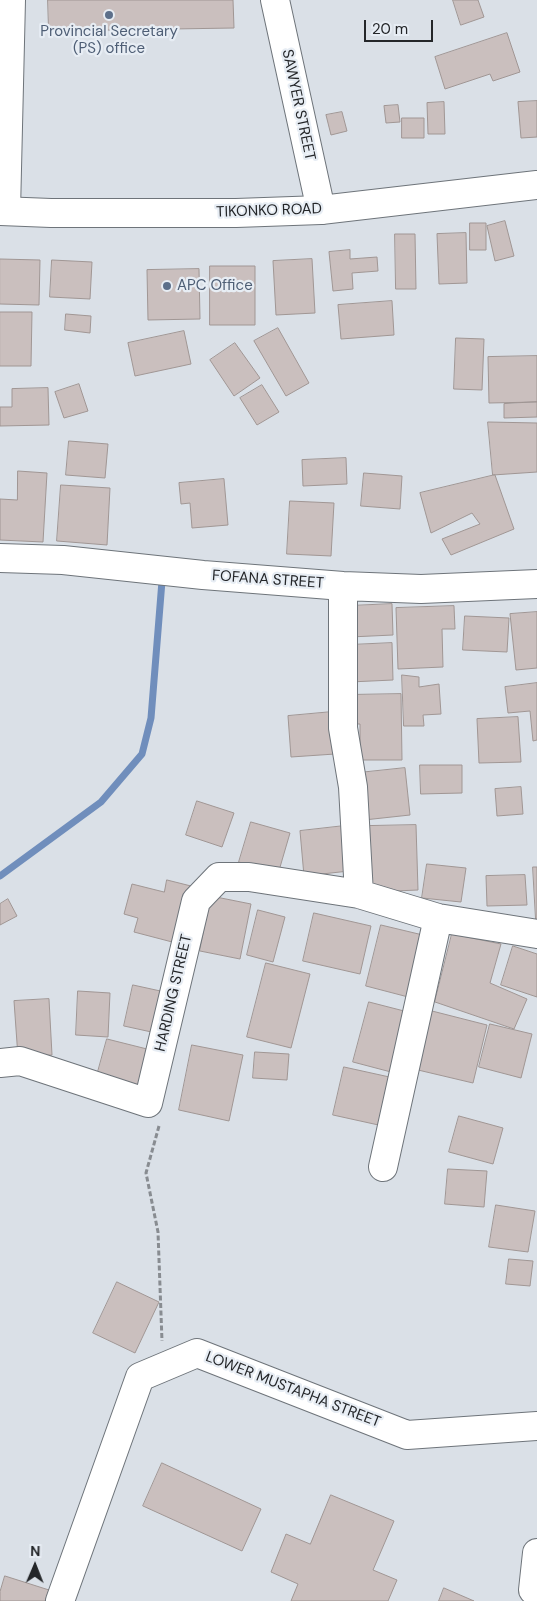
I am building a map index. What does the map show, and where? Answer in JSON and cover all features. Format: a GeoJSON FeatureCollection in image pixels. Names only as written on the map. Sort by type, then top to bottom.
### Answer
{"type":"FeatureCollection","features":[{"type":"Feature","properties":{"kind":"street"},"geometry":{"type":"LineString","coordinates":[[3,211],[11,0]]}},
{"type":"Feature","properties":{"kind":"street","name":"SAWYER STREET"},"geometry":{"type":"LineString","coordinates":[[275,0],[321,210]]}},
{"type":"Feature","properties":{"kind":"street","name":"TIKONKO ROAD"},"geometry":{"type":"LineString","coordinates":[[3,211],[236,213],[321,210],[537,185]]}},
{"type":"Feature","properties":{"kind":"street","name":"FOFANA STREET"},"geometry":{"type":"LineString","coordinates":[[0,558],[63,560],[202,575],[342,586],[421,589],[537,584]]}},
{"type":"Feature","properties":{"kind":"street"},"geometry":{"type":"LineString","coordinates":[[342,586],[344,728],[353,787],[359,894]]}},
{"type":"Feature","properties":{"kind":"street","name":"HARDING STREET"},"geometry":{"type":"LineString","coordinates":[[148,1103],[196,901],[219,878],[249,877],[359,894],[438,918],[537,934]]}},
{"type":"Feature","properties":{"kind":"street"},"geometry":{"type":"LineString","coordinates":[[383,1167],[438,918]]}},
{"type":"Feature","properties":{"kind":"street"},"geometry":{"type":"LineString","coordinates":[[0,1063],[20,1061],[148,1103]]}},
{"type":"Feature","properties":{"kind":"street","name":"LOWER MUSTAPHA STREET"},"geometry":{"type":"LineString","coordinates":[[60,1601],[140,1377],[197,1353],[407,1435],[537,1426]]}},
{"type":"Feature","properties":{"kind":"street"},"geometry":{"type":"LineString","coordinates":[[533,1590],[537,1552]]}},
{"type":"Feature","properties":{"kind":"path"},"geometry":{"type":"LineString","coordinates":[[148,1103],[160,1123],[146,1173],[158,1232],[162,1356],[169,1365]]}},
{"type":"Feature","properties":{"kind":"building"},"geometry":{"type":"Polygon","coordinates":[[[48,0],[233,0],[234,28],[49,31],[48,0]]]}},
{"type":"Feature","properties":{"kind":"building"},"geometry":{"type":"Polygon","coordinates":[[[453,0],[478,0],[484,17],[461,25],[453,0]]]}},
{"type":"Feature","properties":{"kind":"building"},"geometry":{"type":"Polygon","coordinates":[[[507,33],[520,72],[493,81],[490,74],[445,89],[435,57],[507,33]]]}},
{"type":"Feature","properties":{"kind":"building"},"geometry":{"type":"Polygon","coordinates":[[[537,101],[537,137],[521,138],[518,102],[537,101]]]}},
{"type":"Feature","properties":{"kind":"building"},"geometry":{"type":"Polygon","coordinates":[[[444,102],[445,134],[428,134],[427,103],[444,102]]]}},
{"type":"Feature","properties":{"kind":"building"},"geometry":{"type":"Polygon","coordinates":[[[398,105],[400,122],[386,123],[384,106],[398,105]]]}},
{"type":"Feature","properties":{"kind":"building"},"geometry":{"type":"Polygon","coordinates":[[[342,112],[347,131],[331,135],[326,115],[342,112]]]}},
{"type":"Feature","properties":{"kind":"building"},"geometry":{"type":"Polygon","coordinates":[[[402,118],[424,118],[424,138],[402,138],[402,118]]]}},
{"type":"Feature","properties":{"kind":"building"},"geometry":{"type":"Polygon","coordinates":[[[505,221],[514,256],[495,261],[487,226],[505,221]]]}},
{"type":"Feature","properties":{"kind":"building"},"geometry":{"type":"Polygon","coordinates":[[[470,223],[486,223],[486,250],[470,250],[470,223]]]}},
{"type":"Feature","properties":{"kind":"building"},"geometry":{"type":"Polygon","coordinates":[[[466,233],[467,283],[439,284],[437,234],[466,233]]]}},
{"type":"Feature","properties":{"kind":"building"},"geometry":{"type":"Polygon","coordinates":[[[395,234],[415,234],[416,289],[396,289],[395,234]]]}},
{"type":"Feature","properties":{"kind":"building"},"geometry":{"type":"Polygon","coordinates":[[[350,250],[350,259],[377,257],[378,271],[352,273],[353,289],[333,291],[329,252],[350,250]]]}},
{"type":"Feature","properties":{"kind":"building"},"geometry":{"type":"Polygon","coordinates":[[[0,259],[40,260],[39,305],[0,304],[0,259]]]}},
{"type":"Feature","properties":{"kind":"building"},"geometry":{"type":"Polygon","coordinates":[[[312,259],[315,313],[276,315],[273,261],[312,259]]]}},
{"type":"Feature","properties":{"kind":"building"},"geometry":{"type":"Polygon","coordinates":[[[52,260],[92,262],[90,299],[50,297],[52,260]]]}},
{"type":"Feature","properties":{"kind":"building"},"geometry":{"type":"Polygon","coordinates":[[[210,266],[255,266],[255,325],[210,325],[210,266]]]}},
{"type":"Feature","properties":{"kind":"building"},"geometry":{"type":"Polygon","coordinates":[[[199,269],[200,319],[148,320],[147,270],[199,269]]]}},
{"type":"Feature","properties":{"kind":"building"},"geometry":{"type":"Polygon","coordinates":[[[392,301],[394,335],[341,339],[338,305],[392,301]]]}},
{"type":"Feature","properties":{"kind":"building"},"geometry":{"type":"Polygon","coordinates":[[[0,312],[32,312],[31,366],[0,366],[0,312]]]}},
{"type":"Feature","properties":{"kind":"building"},"geometry":{"type":"Polygon","coordinates":[[[66,314],[91,316],[90,333],[65,330],[66,314]]]}},
{"type":"Feature","properties":{"kind":"building"},"geometry":{"type":"Polygon","coordinates":[[[278,328],[309,383],[286,396],[254,341],[278,328]]]}},
{"type":"Feature","properties":{"kind":"building"},"geometry":{"type":"Polygon","coordinates":[[[184,331],[191,364],[135,376],[128,343],[184,331]]]}},
{"type":"Feature","properties":{"kind":"building"},"geometry":{"type":"Polygon","coordinates":[[[456,338],[484,339],[482,390],[454,389],[456,338]]]}},
{"type":"Feature","properties":{"kind":"building"},"geometry":{"type":"Polygon","coordinates":[[[235,343],[260,378],[234,396],[210,360],[235,343]]]}},
{"type":"Feature","properties":{"kind":"building"},"geometry":{"type":"Polygon","coordinates":[[[537,356],[537,402],[489,403],[488,357],[537,356]]]}},
{"type":"Feature","properties":{"kind":"building"},"geometry":{"type":"Polygon","coordinates":[[[79,384],[88,411],[64,418],[55,392],[79,384]]]}},
{"type":"Feature","properties":{"kind":"building"},"geometry":{"type":"Polygon","coordinates":[[[262,385],[279,412],[257,425],[240,398],[262,385]]]}},
{"type":"Feature","properties":{"kind":"building"},"geometry":{"type":"Polygon","coordinates":[[[48,388],[49,425],[0,426],[0,407],[12,407],[12,389],[48,388]]]}},
{"type":"Feature","properties":{"kind":"building"},"geometry":{"type":"Polygon","coordinates":[[[537,402],[537,417],[504,418],[504,404],[537,402]]]}},
{"type":"Feature","properties":{"kind":"building"},"geometry":{"type":"Polygon","coordinates":[[[488,422],[537,423],[537,472],[493,475],[488,422]]]}},
{"type":"Feature","properties":{"kind":"building"},"geometry":{"type":"Polygon","coordinates":[[[69,441],[108,444],[105,478],[66,475],[69,441]]]}},
{"type":"Feature","properties":{"kind":"building"},"geometry":{"type":"Polygon","coordinates":[[[346,458],[347,484],[303,486],[302,460],[346,458]]]}},
{"type":"Feature","properties":{"kind":"building"},"geometry":{"type":"Polygon","coordinates":[[[18,471],[47,473],[43,542],[0,540],[0,499],[17,500],[18,471]]]}},
{"type":"Feature","properties":{"kind":"building"},"geometry":{"type":"Polygon","coordinates":[[[364,473],[402,476],[400,509],[361,506],[364,473]]]}},
{"type":"Feature","properties":{"kind":"building"},"geometry":{"type":"Polygon","coordinates":[[[495,475],[514,529],[451,555],[442,539],[480,524],[472,513],[431,533],[420,493],[495,475]]]}},
{"type":"Feature","properties":{"kind":"building"},"geometry":{"type":"Polygon","coordinates":[[[224,479],[228,525],[192,528],[190,503],[181,504],[179,483],[224,479]]]}},
{"type":"Feature","properties":{"kind":"building"},"geometry":{"type":"Polygon","coordinates":[[[61,485],[110,488],[107,545],[57,541],[61,485]]]}},
{"type":"Feature","properties":{"kind":"building"},"geometry":{"type":"Polygon","coordinates":[[[290,501],[334,503],[331,556],[287,554],[290,501]]]}},
{"type":"Feature","properties":{"kind":"building"},"geometry":{"type":"Polygon","coordinates":[[[392,604],[393,635],[350,637],[349,606],[392,604]]]}},
{"type":"Feature","properties":{"kind":"building"},"geometry":{"type":"Polygon","coordinates":[[[454,606],[455,629],[442,629],[443,667],[398,669],[396,608],[454,606]]]}},
{"type":"Feature","properties":{"kind":"building"},"geometry":{"type":"Polygon","coordinates":[[[537,612],[537,668],[516,670],[510,614],[537,612]]]}},
{"type":"Feature","properties":{"kind":"building"},"geometry":{"type":"Polygon","coordinates":[[[465,616],[509,618],[507,652],[463,650],[465,616]]]}},
{"type":"Feature","properties":{"kind":"building"},"geometry":{"type":"Polygon","coordinates":[[[392,643],[393,680],[350,682],[349,645],[392,643]]]}},
{"type":"Feature","properties":{"kind":"building"},"geometry":{"type":"Polygon","coordinates":[[[402,675],[419,677],[419,687],[439,684],[441,714],[423,715],[424,726],[404,726],[402,675]]]}},
{"type":"Feature","properties":{"kind":"building"},"geometry":{"type":"Polygon","coordinates":[[[537,683],[537,740],[533,741],[530,711],[508,713],[505,687],[537,683]]]}},
{"type":"Feature","properties":{"kind":"building"},"geometry":{"type":"Polygon","coordinates":[[[401,694],[402,760],[360,760],[360,724],[347,724],[346,695],[401,694]]]}},
{"type":"Feature","properties":{"kind":"building"},"geometry":{"type":"Polygon","coordinates":[[[332,712],[335,754],[291,757],[288,716],[332,712]]]}},
{"type":"Feature","properties":{"kind":"building"},"geometry":{"type":"Polygon","coordinates":[[[518,717],[521,762],[479,763],[477,719],[518,717]]]}},
{"type":"Feature","properties":{"kind":"building"},"geometry":{"type":"Polygon","coordinates":[[[420,765],[462,765],[462,793],[421,794],[420,765]]]}},
{"type":"Feature","properties":{"kind":"building"},"geometry":{"type":"Polygon","coordinates":[[[405,768],[410,815],[364,820],[358,773],[405,768]]]}},
{"type":"Feature","properties":{"kind":"building"},"geometry":{"type":"Polygon","coordinates":[[[521,787],[523,814],[497,816],[495,789],[521,787]]]}},
{"type":"Feature","properties":{"kind":"building"},"geometry":{"type":"Polygon","coordinates":[[[197,801],[234,813],[222,847],[186,835],[197,801]]]}},
{"type":"Feature","properties":{"kind":"building"},"geometry":{"type":"Polygon","coordinates":[[[251,822],[290,833],[278,874],[239,862],[251,822]]]}},
{"type":"Feature","properties":{"kind":"building"},"geometry":{"type":"Polygon","coordinates":[[[416,825],[418,890],[371,892],[368,826],[416,825]]]}},
{"type":"Feature","properties":{"kind":"building"},"geometry":{"type":"Polygon","coordinates":[[[344,826],[349,871],[304,876],[300,831],[344,826]]]}},
{"type":"Feature","properties":{"kind":"building"},"geometry":{"type":"Polygon","coordinates":[[[427,864],[466,868],[461,902],[422,898],[427,864]]]}},
{"type":"Feature","properties":{"kind":"building"},"geometry":{"type":"Polygon","coordinates":[[[533,867],[537,867],[537,920],[536,920],[533,867]]]}},
{"type":"Feature","properties":{"kind":"building"},"geometry":{"type":"Polygon","coordinates":[[[525,875],[527,905],[487,906],[486,876],[525,875]]]}},
{"type":"Feature","properties":{"kind":"building"},"geometry":{"type":"Polygon","coordinates":[[[167,880],[191,886],[176,943],[134,932],[138,918],[124,914],[132,884],[164,892],[167,880]]]}},
{"type":"Feature","properties":{"kind":"building"},"geometry":{"type":"Polygon","coordinates":[[[211,896],[251,904],[240,959],[200,951],[211,896]]]}},
{"type":"Feature","properties":{"kind":"building"},"geometry":{"type":"Polygon","coordinates":[[[8,899],[17,916],[0,925],[0,904],[8,899]]]}},
{"type":"Feature","properties":{"kind":"building"},"geometry":{"type":"Polygon","coordinates":[[[258,910],[285,917],[273,962],[247,955],[258,910]]]}},
{"type":"Feature","properties":{"kind":"building"},"geometry":{"type":"Polygon","coordinates":[[[314,913],[371,926],[360,974],[303,961],[314,913]]]}},
{"type":"Feature","properties":{"kind":"building"},"geometry":{"type":"Polygon","coordinates":[[[381,925],[427,936],[412,998],[366,986],[381,925]]]}},
{"type":"Feature","properties":{"kind":"building"},"geometry":{"type":"Polygon","coordinates":[[[452,934],[501,944],[490,983],[527,999],[514,1029],[435,1002],[452,934]]]}},
{"type":"Feature","properties":{"kind":"building"},"geometry":{"type":"Polygon","coordinates":[[[513,946],[537,954],[537,997],[501,985],[513,946]]]}},
{"type":"Feature","properties":{"kind":"building"},"geometry":{"type":"Polygon","coordinates":[[[266,963],[310,974],[291,1048],[247,1037],[266,963]]]}},
{"type":"Feature","properties":{"kind":"building"},"geometry":{"type":"Polygon","coordinates":[[[133,985],[165,992],[156,1033],[124,1026],[133,985]]]}},
{"type":"Feature","properties":{"kind":"building"},"geometry":{"type":"Polygon","coordinates":[[[78,991],[110,993],[108,1037],[76,1035],[78,991]]]}},
{"type":"Feature","properties":{"kind":"building"},"geometry":{"type":"Polygon","coordinates":[[[49,999],[52,1055],[18,1057],[14,1001],[49,999]]]}},
{"type":"Feature","properties":{"kind":"building"},"geometry":{"type":"Polygon","coordinates":[[[369,1002],[408,1012],[391,1072],[353,1062],[369,1002]]]}},
{"type":"Feature","properties":{"kind":"building"},"geometry":{"type":"Polygon","coordinates":[[[432,1011],[487,1025],[473,1083],[418,1070],[432,1011]]]}},
{"type":"Feature","properties":{"kind":"building"},"geometry":{"type":"Polygon","coordinates":[[[490,1024],[532,1034],[521,1078],[479,1067],[490,1024]]]}},
{"type":"Feature","properties":{"kind":"building"},"geometry":{"type":"Polygon","coordinates":[[[107,1039],[155,1051],[144,1091],[96,1079],[107,1039]]]}},
{"type":"Feature","properties":{"kind":"building"},"geometry":{"type":"Polygon","coordinates":[[[192,1045],[243,1055],[229,1121],[179,1110],[192,1045]]]}},
{"type":"Feature","properties":{"kind":"building"},"geometry":{"type":"Polygon","coordinates":[[[255,1052],[289,1054],[287,1080],[253,1078],[255,1052]]]}},
{"type":"Feature","properties":{"kind":"building"},"geometry":{"type":"Polygon","coordinates":[[[344,1067],[394,1078],[383,1126],[333,1115],[344,1067]]]}},
{"type":"Feature","properties":{"kind":"building"},"geometry":{"type":"Polygon","coordinates":[[[459,1116],[503,1128],[493,1164],[449,1152],[459,1116]]]}},
{"type":"Feature","properties":{"kind":"building"},"geometry":{"type":"Polygon","coordinates":[[[448,1169],[487,1171],[484,1207],[445,1204],[448,1169]]]}},
{"type":"Feature","properties":{"kind":"building"},"geometry":{"type":"Polygon","coordinates":[[[496,1205],[535,1211],[528,1252],[489,1247],[496,1205]]]}},
{"type":"Feature","properties":{"kind":"building"},"geometry":{"type":"Polygon","coordinates":[[[509,1259],[533,1261],[530,1286],[506,1284],[509,1259]]]}},
{"type":"Feature","properties":{"kind":"building"},"geometry":{"type":"Polygon","coordinates":[[[117,1282],[159,1302],[135,1353],[93,1333],[117,1282]]]}},
{"type":"Feature","properties":{"kind":"building"},"geometry":{"type":"Polygon","coordinates":[[[162,1463],[261,1509],[242,1551],[143,1506],[162,1463]]]}},
{"type":"Feature","properties":{"kind":"building"},"geometry":{"type":"Polygon","coordinates":[[[331,1495],[394,1521],[373,1570],[397,1580],[388,1601],[291,1601],[298,1584],[271,1572],[286,1534],[310,1544],[331,1495]]]}},
{"type":"Feature","properties":{"kind":"building"},"geometry":{"type":"Polygon","coordinates":[[[5,1576],[49,1590],[45,1601],[0,1601],[0,1592],[5,1576]]]}},
{"type":"Feature","properties":{"kind":"building"},"geometry":{"type":"Polygon","coordinates":[[[444,1588],[474,1601],[439,1601],[444,1588]]]}},
{"type":"Feature","properties":{"kind":"waterway"},"geometry":{"type":"LineString","coordinates":[[0,876],[101,802],[142,754],[151,718],[162,581]]}},
{"type":"Feature","properties":{"kind":"place","name":"Provincial Secretary (PS) office"},"geometry":{"type":"Point","coordinates":[109,15]}},
{"type":"Feature","properties":{"kind":"place","name":"APC Office"},"geometry":{"type":"Point","coordinates":[167,286]}}]}
